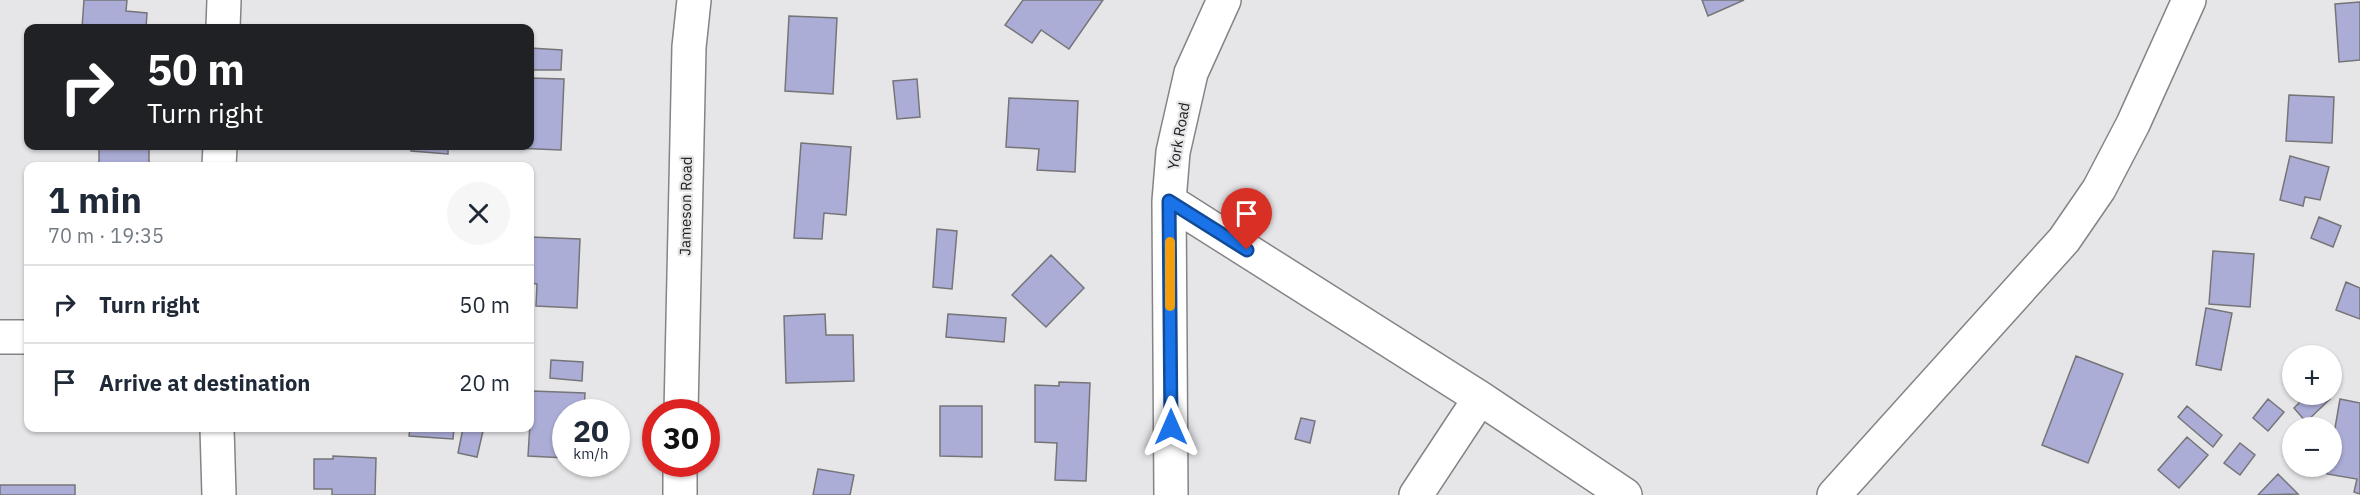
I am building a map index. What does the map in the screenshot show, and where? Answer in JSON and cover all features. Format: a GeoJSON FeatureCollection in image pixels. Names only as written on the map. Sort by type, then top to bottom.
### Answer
{"type":"FeatureCollection","features":[{"type":"Feature","properties":{"kind":"street"},"geometry":{"type":"LineString","coordinates":[[223,24],[224,0]]}},
{"type":"Feature","properties":{"kind":"street","name":"Jameson Road"},"geometry":{"type":"LineString","coordinates":[[681,399],[689,47],[694,0]]}},
{"type":"Feature","properties":{"kind":"street","name":"York Road"},"geometry":{"type":"LineString","coordinates":[[1171,495],[1169,201],[1173,152],[1191,73],[1224,0]]}},
{"type":"Feature","properties":{"kind":"street"},"geometry":{"type":"LineString","coordinates":[[1834,495],[2064,240],[2109,171],[2133,124],[2189,0]]}},
{"type":"Feature","properties":{"kind":"street"},"geometry":{"type":"LineString","coordinates":[[1169,201],[1480,398],[1625,495]]}},
{"type":"Feature","properties":{"kind":"street"},"geometry":{"type":"LineString","coordinates":[[0,337],[24,337]]}},
{"type":"Feature","properties":{"kind":"street"},"geometry":{"type":"LineString","coordinates":[[1416,495],[1480,398]]}},
{"type":"Feature","properties":{"kind":"street"},"geometry":{"type":"LineString","coordinates":[[217,432],[219,495]]}},
{"type":"Feature","properties":{"kind":"street"},"geometry":{"type":"LineString","coordinates":[[680,477],[680,495]]}},
{"type":"Feature","properties":{"kind":"building"},"geometry":{"type":"Polygon","coordinates":[[[84,0],[127,0],[126,11],[147,13],[146,24],[82,24],[84,0]]]}},
{"type":"Feature","properties":{"kind":"building"},"geometry":{"type":"Polygon","coordinates":[[[1023,0],[1103,0],[1069,49],[1041,30],[1032,43],[1005,25],[1023,0]]]}},
{"type":"Feature","properties":{"kind":"building"},"geometry":{"type":"Polygon","coordinates":[[[1702,0],[1744,0],[1708,16],[1702,0]]]}},
{"type":"Feature","properties":{"kind":"building"},"geometry":{"type":"Polygon","coordinates":[[[2360,2],[2360,60],[2339,62],[2335,4],[2360,2]]]}},
{"type":"Feature","properties":{"kind":"building"},"geometry":{"type":"Polygon","coordinates":[[[789,16],[837,18],[833,94],[785,91],[789,16]]]}},
{"type":"Feature","properties":{"kind":"building"},"geometry":{"type":"Polygon","coordinates":[[[534,48],[562,50],[561,70],[534,70],[534,48]]]}},
{"type":"Feature","properties":{"kind":"building"},"geometry":{"type":"Polygon","coordinates":[[[534,78],[564,79],[561,150],[534,149],[534,78]]]}},
{"type":"Feature","properties":{"kind":"building"},"geometry":{"type":"Polygon","coordinates":[[[917,79],[920,117],[897,119],[893,81],[917,79]]]}},
{"type":"Feature","properties":{"kind":"building"},"geometry":{"type":"Polygon","coordinates":[[[2289,95],[2334,97],[2332,143],[2286,141],[2289,95]]]}},
{"type":"Feature","properties":{"kind":"building"},"geometry":{"type":"Polygon","coordinates":[[[1009,98],[1078,101],[1075,172],[1037,170],[1039,149],[1006,147],[1009,98]]]}},
{"type":"Feature","properties":{"kind":"building"},"geometry":{"type":"Polygon","coordinates":[[[801,143],[851,147],[846,215],[824,213],[822,239],[794,238],[801,143]]]}},
{"type":"Feature","properties":{"kind":"building"},"geometry":{"type":"Polygon","coordinates":[[[99,150],[149,150],[149,162],[99,162],[99,150]]]}},
{"type":"Feature","properties":{"kind":"building"},"geometry":{"type":"Polygon","coordinates":[[[448,150],[448,154],[411,151],[448,150]]]}},
{"type":"Feature","properties":{"kind":"building"},"geometry":{"type":"Polygon","coordinates":[[[2290,156],[2329,167],[2320,200],[2305,197],[2303,206],[2280,200],[2290,156]]]}},
{"type":"Feature","properties":{"kind":"building"},"geometry":{"type":"Polygon","coordinates":[[[2319,217],[2341,226],[2333,247],[2311,238],[2319,217]]]}},
{"type":"Feature","properties":{"kind":"building"},"geometry":{"type":"Polygon","coordinates":[[[937,229],[957,231],[952,289],[933,287],[937,229]]]}},
{"type":"Feature","properties":{"kind":"building"},"geometry":{"type":"Polygon","coordinates":[[[534,237],[580,239],[577,308],[536,306],[537,284],[534,284],[534,237]]]}},
{"type":"Feature","properties":{"kind":"building"},"geometry":{"type":"Polygon","coordinates":[[[2213,251],[2254,254],[2250,307],[2209,304],[2213,251]]]}},
{"type":"Feature","properties":{"kind":"building"},"geometry":{"type":"Polygon","coordinates":[[[1051,255],[1084,288],[1046,327],[1012,295],[1051,255]]]}},
{"type":"Feature","properties":{"kind":"building"},"geometry":{"type":"Polygon","coordinates":[[[2346,282],[2360,288],[2360,319],[2336,310],[2346,282]]]}},
{"type":"Feature","properties":{"kind":"building"},"geometry":{"type":"Polygon","coordinates":[[[2206,308],[2232,313],[2221,370],[2196,365],[2206,308]]]}},
{"type":"Feature","properties":{"kind":"building"},"geometry":{"type":"Polygon","coordinates":[[[825,314],[826,335],[853,335],[854,381],[786,383],[784,316],[825,314]]]}},
{"type":"Feature","properties":{"kind":"building"},"geometry":{"type":"Polygon","coordinates":[[[948,314],[1006,318],[1004,342],[946,337],[948,314]]]}},
{"type":"Feature","properties":{"kind":"building"},"geometry":{"type":"Polygon","coordinates":[[[2076,356],[2123,374],[2088,463],[2042,445],[2076,356]]]}},
{"type":"Feature","properties":{"kind":"building"},"geometry":{"type":"Polygon","coordinates":[[[551,360],[583,362],[582,381],[550,378],[551,360]]]}},
{"type":"Feature","properties":{"kind":"building"},"geometry":{"type":"Polygon","coordinates":[[[1059,382],[1090,383],[1086,481],[1055,480],[1057,443],[1035,442],[1035,385],[1059,386],[1059,382]]]}},
{"type":"Feature","properties":{"kind":"building"},"geometry":{"type":"Polygon","coordinates":[[[534,391],[585,393],[585,399],[552,399],[552,457],[528,456],[529,432],[534,432],[534,391]]]}},
{"type":"Feature","properties":{"kind":"building"},"geometry":{"type":"Polygon","coordinates":[[[2268,399],[2284,412],[2268,431],[2253,418],[2268,399]]]}},
{"type":"Feature","properties":{"kind":"building"},"geometry":{"type":"Polygon","coordinates":[[[2342,399],[2360,403],[2360,494],[2354,492],[2357,479],[2342,476],[2342,417],[2337,417],[2342,399]]]}},
{"type":"Feature","properties":{"kind":"building"},"geometry":{"type":"Polygon","coordinates":[[[2297,405],[2324,405],[2311,417],[2302,417],[2294,408],[2297,405]]]}},
{"type":"Feature","properties":{"kind":"building"},"geometry":{"type":"Polygon","coordinates":[[[940,406],[982,406],[982,457],[940,456],[940,406]]]}},
{"type":"Feature","properties":{"kind":"building"},"geometry":{"type":"Polygon","coordinates":[[[2187,406],[2222,435],[2213,447],[2178,417],[2187,406]]]}},
{"type":"Feature","properties":{"kind":"building"},"geometry":{"type":"Polygon","coordinates":[[[1301,418],[1315,421],[1310,443],[1295,439],[1301,418]]]}},
{"type":"Feature","properties":{"kind":"building"},"geometry":{"type":"Polygon","coordinates":[[[410,432],[454,432],[453,439],[409,436],[410,432]]]}},
{"type":"Feature","properties":{"kind":"building"},"geometry":{"type":"Polygon","coordinates":[[[462,432],[483,432],[477,457],[458,453],[462,432]]]}},
{"type":"Feature","properties":{"kind":"building"},"geometry":{"type":"Polygon","coordinates":[[[2187,437],[2208,455],[2179,488],[2158,470],[2187,437]]]}},
{"type":"Feature","properties":{"kind":"building"},"geometry":{"type":"Polygon","coordinates":[[[2240,443],[2255,455],[2240,475],[2224,463],[2240,443]]]}},
{"type":"Feature","properties":{"kind":"building"},"geometry":{"type":"Polygon","coordinates":[[[333,456],[376,458],[375,495],[332,495],[332,489],[314,489],[314,459],[333,459],[333,456]]]}},
{"type":"Feature","properties":{"kind":"building"},"geometry":{"type":"Polygon","coordinates":[[[818,469],[854,475],[850,495],[813,495],[818,469]]]}},
{"type":"Feature","properties":{"kind":"building"},"geometry":{"type":"Polygon","coordinates":[[[2278,474],[2298,494],[2258,495],[2278,474]]]}},
{"type":"Feature","properties":{"kind":"building"},"geometry":{"type":"Polygon","coordinates":[[[0,485],[75,485],[75,495],[0,495],[0,485]]]}},
{"type":"Feature","properties":{"kind":"slow traffic"},"geometry":{"type":"LineString","coordinates":[[1170,242],[1170,306]]}},
{"type":"Feature","properties":{"kind":"route"},"geometry":{"type":"LineString","coordinates":[[1171,427],[1169,201],[1247,250]]}}]}
